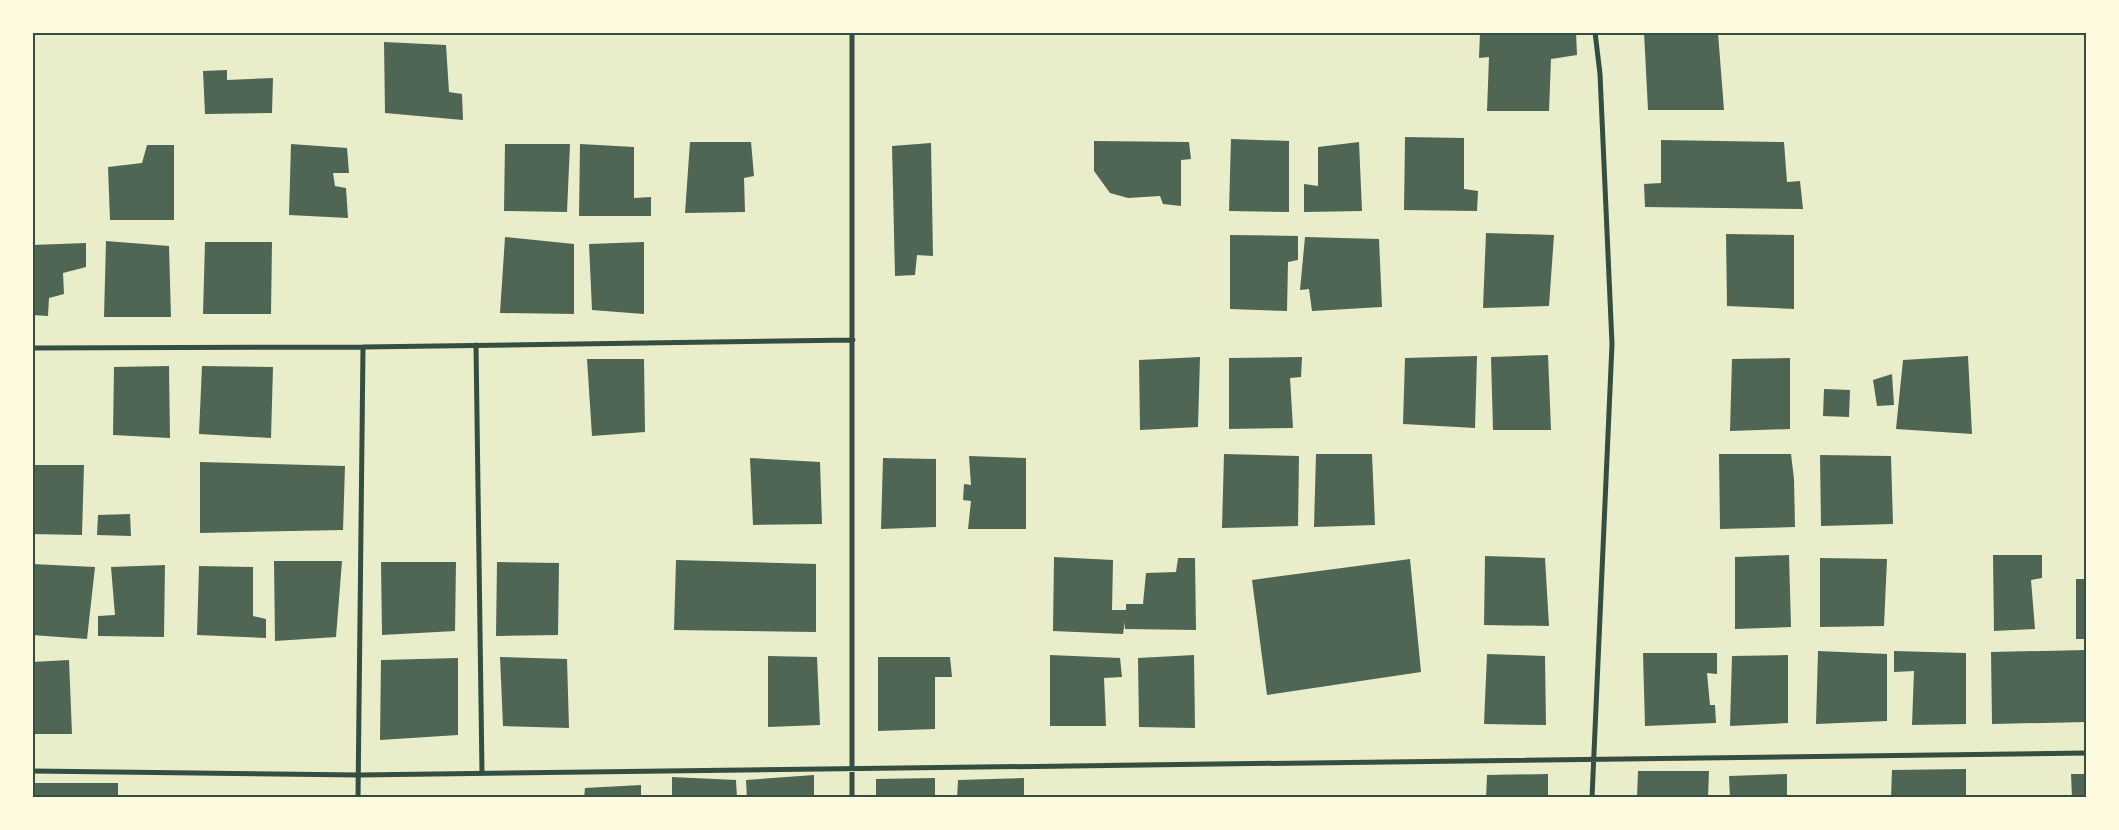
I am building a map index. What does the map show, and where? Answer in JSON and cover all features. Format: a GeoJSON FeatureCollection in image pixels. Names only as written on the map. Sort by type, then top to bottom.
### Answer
{"type":"FeatureCollection","features":[{"type":"Feature","properties":{"kind":"street"},"geometry":{"type":"LineString","coordinates":[[852,32],[852,798]]}},
{"type":"Feature","properties":{"kind":"street"},"geometry":{"type":"LineString","coordinates":[[1592,798],[1612,344],[1600,74],[1595,32]]}},
{"type":"Feature","properties":{"kind":"street"},"geometry":{"type":"LineString","coordinates":[[32,348],[363,347],[853,340]]}},
{"type":"Feature","properties":{"kind":"street"},"geometry":{"type":"LineString","coordinates":[[476,345],[482,773]]}},
{"type":"Feature","properties":{"kind":"street"},"geometry":{"type":"LineString","coordinates":[[358,798],[363,347]]}},
{"type":"Feature","properties":{"kind":"street"},"geometry":{"type":"LineString","coordinates":[[32,771],[358,775],[2086,753]]}},
{"type":"Feature","properties":{"kind":"building"},"geometry":{"type":"Polygon","coordinates":[[[1480,32],[1576,32],[1577,55],[1551,59],[1549,111],[1487,111],[1489,57],[1479,58],[1480,32]]]}},
{"type":"Feature","properties":{"kind":"building"},"geometry":{"type":"Polygon","coordinates":[[[1644,32],[1718,33],[1724,110],[1648,110],[1644,32]]]}},
{"type":"Feature","properties":{"kind":"building"},"geometry":{"type":"Polygon","coordinates":[[[384,42],[446,45],[449,92],[462,94],[463,120],[385,113],[384,42]]]}},
{"type":"Feature","properties":{"kind":"building"},"geometry":{"type":"Polygon","coordinates":[[[227,70],[227,80],[273,78],[272,113],[205,114],[203,71],[227,70]]]}},
{"type":"Feature","properties":{"kind":"building"},"geometry":{"type":"Polygon","coordinates":[[[1405,137],[1464,138],[1464,189],[1478,191],[1477,211],[1404,210],[1405,137]]]}},
{"type":"Feature","properties":{"kind":"building"},"geometry":{"type":"Polygon","coordinates":[[[1231,139],[1289,141],[1289,212],[1229,211],[1231,139]]]}},
{"type":"Feature","properties":{"kind":"building"},"geometry":{"type":"Polygon","coordinates":[[[1661,140],[1784,142],[1787,182],[1800,181],[1803,209],[1645,207],[1644,184],[1661,183],[1661,140]]]}},
{"type":"Feature","properties":{"kind":"building"},"geometry":{"type":"Polygon","coordinates":[[[1094,141],[1189,142],[1191,159],[1181,160],[1181,206],[1163,204],[1160,196],[1128,198],[1110,193],[1094,171],[1094,141]]]}},
{"type":"Feature","properties":{"kind":"building"},"geometry":{"type":"Polygon","coordinates":[[[690,142],[751,142],[754,176],[744,178],[745,212],[685,213],[690,142]]]}},
{"type":"Feature","properties":{"kind":"building"},"geometry":{"type":"Polygon","coordinates":[[[1359,142],[1362,211],[1304,212],[1304,184],[1318,186],[1318,147],[1359,142]]]}},
{"type":"Feature","properties":{"kind":"building"},"geometry":{"type":"Polygon","coordinates":[[[931,143],[933,256],[917,255],[915,275],[895,276],[892,146],[931,143]]]}},
{"type":"Feature","properties":{"kind":"building"},"geometry":{"type":"Polygon","coordinates":[[[291,144],[347,148],[349,173],[333,173],[335,186],[346,188],[348,218],[289,215],[291,144]]]}},
{"type":"Feature","properties":{"kind":"building"},"geometry":{"type":"Polygon","coordinates":[[[505,144],[570,144],[567,212],[504,211],[505,144]]]}},
{"type":"Feature","properties":{"kind":"building"},"geometry":{"type":"Polygon","coordinates":[[[580,144],[634,147],[634,198],[651,197],[651,216],[579,216],[580,144]]]}},
{"type":"Feature","properties":{"kind":"building"},"geometry":{"type":"Polygon","coordinates":[[[147,145],[174,145],[174,220],[110,220],[108,167],[142,163],[147,145]]]}},
{"type":"Feature","properties":{"kind":"building"},"geometry":{"type":"Polygon","coordinates":[[[1486,233],[1554,235],[1549,306],[1483,308],[1486,233]]]}},
{"type":"Feature","properties":{"kind":"building"},"geometry":{"type":"Polygon","coordinates":[[[1726,234],[1794,235],[1794,309],[1727,306],[1726,234]]]}},
{"type":"Feature","properties":{"kind":"building"},"geometry":{"type":"Polygon","coordinates":[[[1230,235],[1298,236],[1298,260],[1288,262],[1287,311],[1230,309],[1230,235]]]}},
{"type":"Feature","properties":{"kind":"building"},"geometry":{"type":"Polygon","coordinates":[[[505,237],[574,244],[574,314],[500,313],[505,237]]]}},
{"type":"Feature","properties":{"kind":"building"},"geometry":{"type":"Polygon","coordinates":[[[1305,237],[1379,239],[1382,307],[1312,311],[1309,289],[1300,290],[1305,237]]]}},
{"type":"Feature","properties":{"kind":"building"},"geometry":{"type":"Polygon","coordinates":[[[106,241],[169,246],[171,317],[104,317],[106,241]]]}},
{"type":"Feature","properties":{"kind":"building"},"geometry":{"type":"Polygon","coordinates":[[[205,242],[272,242],[271,314],[203,314],[205,242]]]}},
{"type":"Feature","properties":{"kind":"building"},"geometry":{"type":"Polygon","coordinates":[[[644,242],[644,314],[592,310],[589,244],[644,242]]]}},
{"type":"Feature","properties":{"kind":"building"},"geometry":{"type":"Polygon","coordinates":[[[86,243],[86,267],[63,273],[64,294],[49,298],[48,316],[32,315],[32,245],[86,243]]]}},
{"type":"Feature","properties":{"kind":"building"},"geometry":{"type":"Polygon","coordinates":[[[1548,355],[1551,430],[1493,430],[1491,357],[1548,355]]]}},
{"type":"Feature","properties":{"kind":"building"},"geometry":{"type":"Polygon","coordinates":[[[1477,356],[1475,428],[1403,424],[1405,358],[1477,356]]]}},
{"type":"Feature","properties":{"kind":"building"},"geometry":{"type":"Polygon","coordinates":[[[1968,356],[1972,434],[1896,429],[1903,360],[1968,356]]]}},
{"type":"Feature","properties":{"kind":"building"},"geometry":{"type":"Polygon","coordinates":[[[1200,357],[1198,427],[1140,430],[1139,360],[1200,357]]]}},
{"type":"Feature","properties":{"kind":"building"},"geometry":{"type":"Polygon","coordinates":[[[1302,357],[1301,377],[1290,378],[1293,428],[1229,429],[1229,358],[1302,357]]]}},
{"type":"Feature","properties":{"kind":"building"},"geometry":{"type":"Polygon","coordinates":[[[1790,358],[1790,429],[1730,431],[1732,359],[1790,358]]]}},
{"type":"Feature","properties":{"kind":"building"},"geometry":{"type":"Polygon","coordinates":[[[587,359],[644,359],[645,432],[592,436],[587,359]]]}},
{"type":"Feature","properties":{"kind":"building"},"geometry":{"type":"Polygon","coordinates":[[[169,366],[170,438],[113,435],[114,367],[169,366]]]}},
{"type":"Feature","properties":{"kind":"building"},"geometry":{"type":"Polygon","coordinates":[[[202,366],[273,367],[271,438],[199,434],[202,366]]]}},
{"type":"Feature","properties":{"kind":"building"},"geometry":{"type":"Polygon","coordinates":[[[1892,374],[1894,405],[1877,406],[1873,380],[1892,374]]]}},
{"type":"Feature","properties":{"kind":"building"},"geometry":{"type":"Polygon","coordinates":[[[1824,389],[1850,390],[1849,417],[1823,416],[1824,389]]]}},
{"type":"Feature","properties":{"kind":"building"},"geometry":{"type":"Polygon","coordinates":[[[1224,454],[1299,456],[1298,526],[1222,528],[1224,454]]]}},
{"type":"Feature","properties":{"kind":"building"},"geometry":{"type":"Polygon","coordinates":[[[1316,454],[1372,454],[1375,525],[1314,527],[1316,454]]]}},
{"type":"Feature","properties":{"kind":"building"},"geometry":{"type":"Polygon","coordinates":[[[1719,454],[1791,454],[1794,479],[1795,527],[1720,529],[1719,454]]]}},
{"type":"Feature","properties":{"kind":"building"},"geometry":{"type":"Polygon","coordinates":[[[1820,455],[1891,456],[1893,524],[1821,526],[1820,455]]]}},
{"type":"Feature","properties":{"kind":"building"},"geometry":{"type":"Polygon","coordinates":[[[969,456],[1026,458],[1026,529],[968,529],[971,501],[963,500],[964,484],[971,485],[969,456]]]}},
{"type":"Feature","properties":{"kind":"building"},"geometry":{"type":"Polygon","coordinates":[[[750,458],[820,462],[822,524],[753,525],[750,458]]]}},
{"type":"Feature","properties":{"kind":"building"},"geometry":{"type":"Polygon","coordinates":[[[883,458],[936,459],[936,527],[881,529],[883,458]]]}},
{"type":"Feature","properties":{"kind":"building"},"geometry":{"type":"Polygon","coordinates":[[[200,462],[345,466],[343,530],[200,533],[200,462]]]}},
{"type":"Feature","properties":{"kind":"building"},"geometry":{"type":"Polygon","coordinates":[[[32,465],[84,465],[82,535],[32,534],[32,465]]]}},
{"type":"Feature","properties":{"kind":"building"},"geometry":{"type":"Polygon","coordinates":[[[130,514],[131,536],[97,535],[98,515],[130,514]]]}},
{"type":"Feature","properties":{"kind":"building"},"geometry":{"type":"Polygon","coordinates":[[[1789,555],[1791,627],[1735,629],[1735,557],[1789,555]]]}},
{"type":"Feature","properties":{"kind":"building"},"geometry":{"type":"Polygon","coordinates":[[[1993,555],[2042,555],[2042,578],[2031,580],[2035,629],[1994,631],[1993,555]]]}},
{"type":"Feature","properties":{"kind":"building"},"geometry":{"type":"Polygon","coordinates":[[[1485,556],[1545,558],[1549,626],[1484,625],[1485,556]]]}},
{"type":"Feature","properties":{"kind":"building"},"geometry":{"type":"Polygon","coordinates":[[[1054,557],[1113,560],[1112,610],[1126,610],[1126,604],[1143,604],[1146,573],[1176,572],[1178,558],[1195,558],[1196,630],[1125,629],[1125,622],[1123,634],[1053,631],[1054,557]]]}},
{"type":"Feature","properties":{"kind":"building"},"geometry":{"type":"Polygon","coordinates":[[[1820,558],[1887,559],[1884,626],[1820,627],[1820,558]]]}},
{"type":"Feature","properties":{"kind":"building"},"geometry":{"type":"Polygon","coordinates":[[[1410,559],[1421,672],[1267,695],[1252,580],[1410,559]]]}},
{"type":"Feature","properties":{"kind":"building"},"geometry":{"type":"Polygon","coordinates":[[[676,560],[816,564],[816,632],[674,630],[676,560]]]}},
{"type":"Feature","properties":{"kind":"building"},"geometry":{"type":"Polygon","coordinates":[[[274,561],[342,561],[336,637],[275,641],[274,561]]]}},
{"type":"Feature","properties":{"kind":"building"},"geometry":{"type":"Polygon","coordinates":[[[381,562],[456,562],[455,631],[382,635],[381,562]]]}},
{"type":"Feature","properties":{"kind":"building"},"geometry":{"type":"Polygon","coordinates":[[[497,562],[559,563],[558,635],[496,636],[497,562]]]}},
{"type":"Feature","properties":{"kind":"building"},"geometry":{"type":"Polygon","coordinates":[[[32,564],[95,567],[87,639],[32,635],[32,564]]]}},
{"type":"Feature","properties":{"kind":"building"},"geometry":{"type":"Polygon","coordinates":[[[165,565],[164,637],[98,636],[98,616],[115,615],[111,567],[165,565]]]}},
{"type":"Feature","properties":{"kind":"building"},"geometry":{"type":"Polygon","coordinates":[[[199,566],[253,567],[253,616],[266,619],[266,638],[197,635],[199,566]]]}},
{"type":"Feature","properties":{"kind":"building"},"geometry":{"type":"Polygon","coordinates":[[[2076,579],[2086,579],[2086,639],[2076,639],[2076,579]]]}},
{"type":"Feature","properties":{"kind":"building"},"geometry":{"type":"Polygon","coordinates":[[[2086,650],[2086,722],[1992,724],[1991,652],[2086,650]]]}},
{"type":"Feature","properties":{"kind":"building"},"geometry":{"type":"Polygon","coordinates":[[[1818,651],[1887,654],[1887,721],[1816,724],[1818,651]]]}},
{"type":"Feature","properties":{"kind":"building"},"geometry":{"type":"Polygon","coordinates":[[[1894,651],[1966,653],[1966,724],[1912,725],[1914,671],[1894,672],[1894,651]]]}},
{"type":"Feature","properties":{"kind":"building"},"geometry":{"type":"Polygon","coordinates":[[[1643,653],[1717,653],[1717,674],[1707,673],[1710,705],[1715,705],[1716,723],[1645,726],[1643,653]]]}},
{"type":"Feature","properties":{"kind":"building"},"geometry":{"type":"Polygon","coordinates":[[[1487,654],[1545,656],[1546,725],[1484,724],[1487,654]]]}},
{"type":"Feature","properties":{"kind":"building"},"geometry":{"type":"Polygon","coordinates":[[[1050,655],[1120,658],[1122,677],[1104,678],[1106,726],[1050,726],[1050,655]]]}},
{"type":"Feature","properties":{"kind":"building"},"geometry":{"type":"Polygon","coordinates":[[[1194,655],[1195,728],[1139,727],[1138,658],[1194,655]]]}},
{"type":"Feature","properties":{"kind":"building"},"geometry":{"type":"Polygon","coordinates":[[[1788,655],[1788,723],[1730,726],[1732,656],[1788,655]]]}},
{"type":"Feature","properties":{"kind":"building"},"geometry":{"type":"Polygon","coordinates":[[[768,656],[817,657],[820,725],[768,727],[768,656]]]}},
{"type":"Feature","properties":{"kind":"building"},"geometry":{"type":"Polygon","coordinates":[[[500,657],[567,659],[569,728],[503,726],[500,657]]]}},
{"type":"Feature","properties":{"kind":"building"},"geometry":{"type":"Polygon","coordinates":[[[878,657],[950,657],[952,677],[935,677],[935,729],[878,731],[878,657]]]}},
{"type":"Feature","properties":{"kind":"building"},"geometry":{"type":"Polygon","coordinates":[[[458,658],[458,735],[380,740],[381,660],[458,658]]]}},
{"type":"Feature","properties":{"kind":"building"},"geometry":{"type":"Polygon","coordinates":[[[69,660],[72,734],[32,734],[32,662],[69,660]]]}},
{"type":"Feature","properties":{"kind":"building"},"geometry":{"type":"Polygon","coordinates":[[[1966,769],[1966,798],[1891,798],[1892,770],[1966,769]]]}},
{"type":"Feature","properties":{"kind":"building"},"geometry":{"type":"Polygon","coordinates":[[[1638,771],[1709,771],[1708,798],[1637,798],[1638,771]]]}},
{"type":"Feature","properties":{"kind":"building"},"geometry":{"type":"Polygon","coordinates":[[[1548,774],[1548,798],[1486,798],[1487,775],[1548,774]]]}},
{"type":"Feature","properties":{"kind":"building"},"geometry":{"type":"Polygon","coordinates":[[[1787,774],[1787,798],[1730,798],[1729,776],[1787,774]]]}},
{"type":"Feature","properties":{"kind":"building"},"geometry":{"type":"Polygon","coordinates":[[[2071,774],[2086,774],[2086,798],[2072,798],[2071,774]]]}},
{"type":"Feature","properties":{"kind":"building"},"geometry":{"type":"Polygon","coordinates":[[[814,775],[814,798],[747,798],[746,780],[814,775]]]}},
{"type":"Feature","properties":{"kind":"building"},"geometry":{"type":"Polygon","coordinates":[[[672,777],[736,780],[737,798],[672,798],[672,777]]]}},
{"type":"Feature","properties":{"kind":"building"},"geometry":{"type":"Polygon","coordinates":[[[935,778],[935,798],[876,798],[876,779],[935,778]]]}},
{"type":"Feature","properties":{"kind":"building"},"geometry":{"type":"Polygon","coordinates":[[[1024,778],[1024,798],[957,798],[958,780],[1024,778]]]}},
{"type":"Feature","properties":{"kind":"building"},"geometry":{"type":"Polygon","coordinates":[[[32,783],[118,783],[118,798],[32,798],[32,783]]]}},
{"type":"Feature","properties":{"kind":"building"},"geometry":{"type":"Polygon","coordinates":[[[641,785],[641,798],[584,798],[585,788],[641,785]]]}}]}
